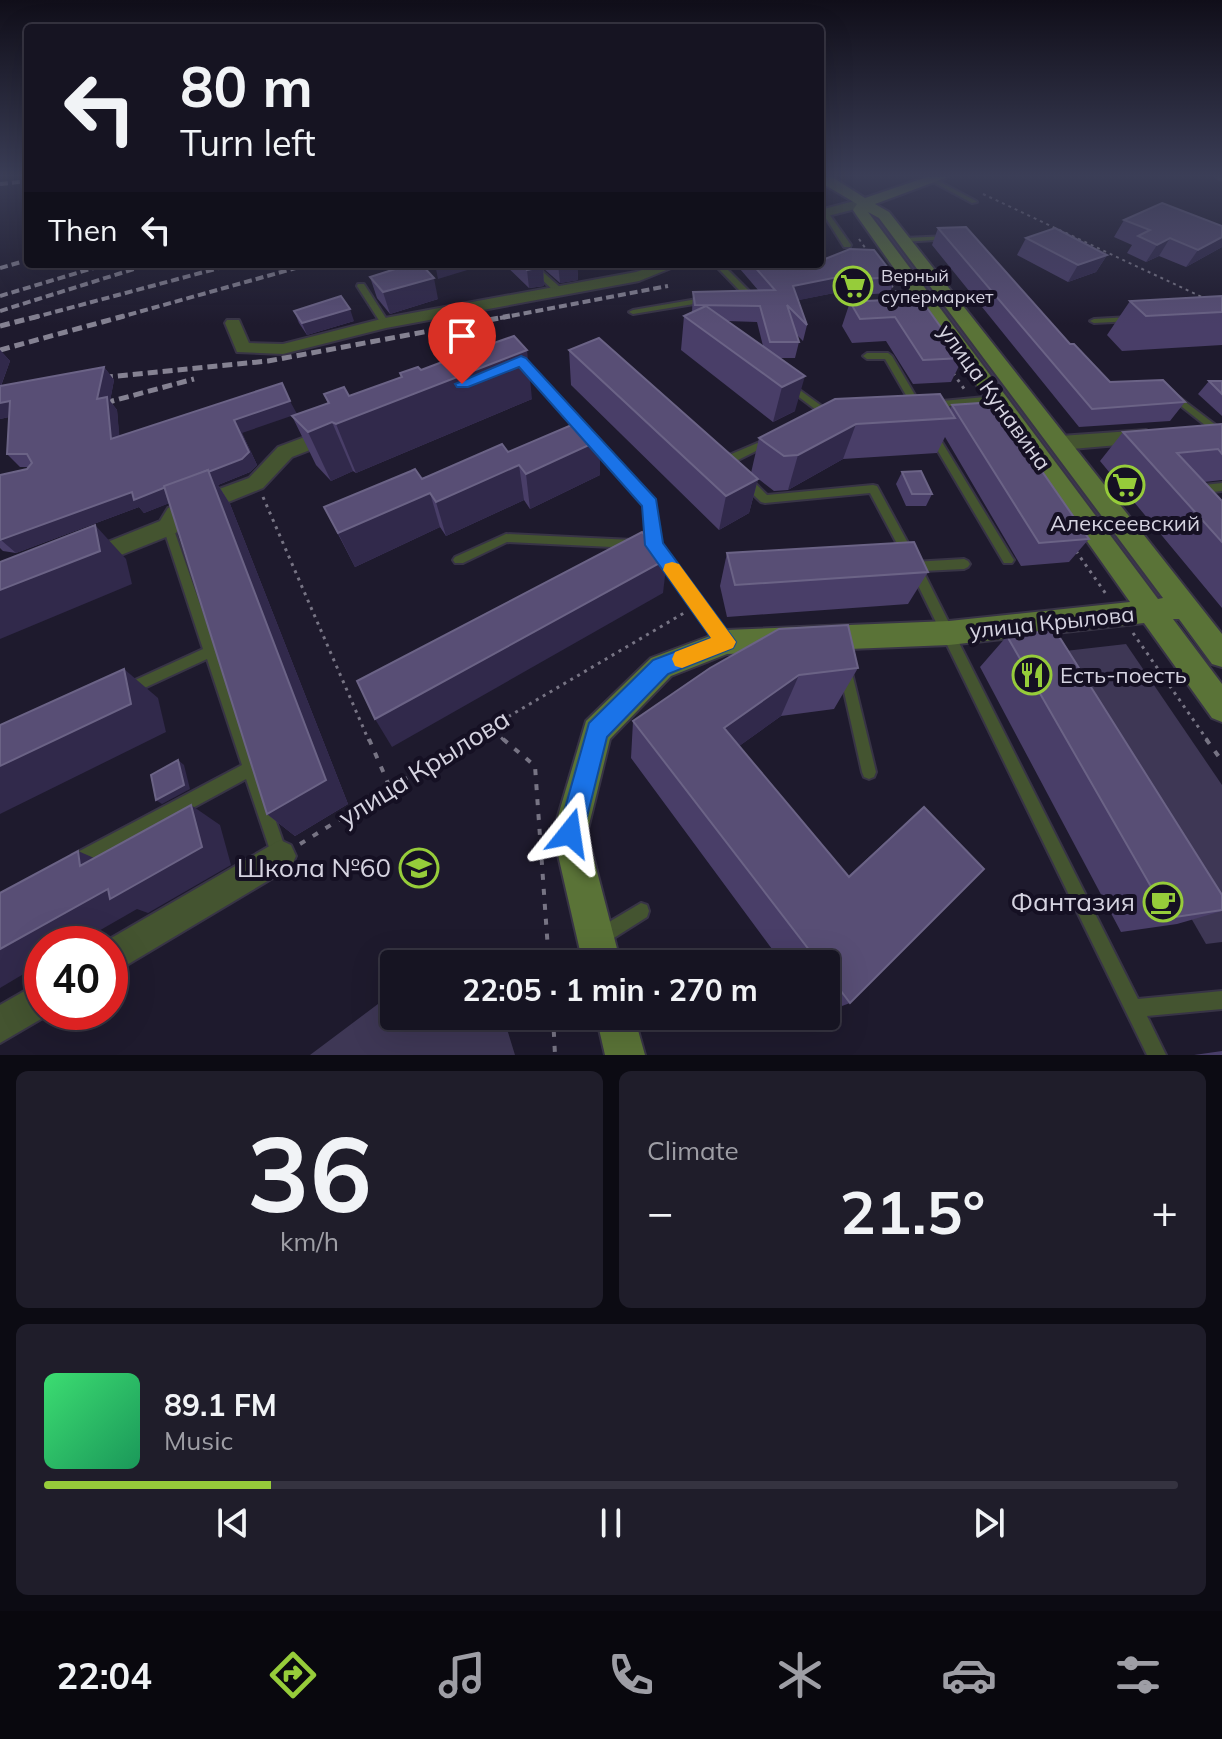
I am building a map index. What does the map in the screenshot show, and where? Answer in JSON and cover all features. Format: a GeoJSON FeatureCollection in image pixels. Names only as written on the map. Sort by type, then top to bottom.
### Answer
{"type":"FeatureCollection","features":[{"type":"Feature","properties":{"kind":"street","name":"улица Кунавина"},"geometry":{"type":"LineString","coordinates":[[872,226],[1222,708]]}},
{"type":"Feature","properties":{"kind":"street","name":"улица Кунавина"},"geometry":{"type":"LineString","coordinates":[[893,226],[1222,655]]}},
{"type":"Feature","properties":{"kind":"street"},"geometry":{"type":"LineString","coordinates":[[233,323],[243,348],[283,349],[385,323],[560,292],[639,276],[662,268]]}},
{"type":"Feature","properties":{"kind":"street"},"geometry":{"type":"LineString","coordinates":[[70,566],[168,527],[176,514],[256,483],[285,452],[359,424]]}},
{"type":"Feature","properties":{"kind":"street"},"geometry":{"type":"LineString","coordinates":[[1060,443],[1220,431]]}},
{"type":"Feature","properties":{"kind":"street","name":"улица Крылова"},"geometry":{"type":"LineString","coordinates":[[599,950],[570,833],[597,731],[661,667],[726,642],[949,633],[1185,607]]}},
{"type":"Feature","properties":{"kind":"street"},"geometry":{"type":"LineString","coordinates":[[128,947],[280,856]]}},
{"type":"Feature","properties":{"kind":"street"},"geometry":{"type":"LineString","coordinates":[[0,1025],[24,1010]]}},
{"type":"Feature","properties":{"kind":"street"},"geometry":{"type":"LineString","coordinates":[[619,1030],[625,1055]]}},
{"type":"Feature","properties":{"kind":"lane"},"geometry":{"type":"LineString","coordinates":[[836,226],[847,245]]}},
{"type":"Feature","properties":{"kind":"lane"},"geometry":{"type":"LineString","coordinates":[[904,240],[955,237]]}},
{"type":"Feature","properties":{"kind":"lane"},"geometry":{"type":"LineString","coordinates":[[534,268],[560,292]]}},
{"type":"Feature","properties":{"kind":"lane"},"geometry":{"type":"LineString","coordinates":[[722,268],[746,293],[731,296]]}},
{"type":"Feature","properties":{"kind":"lane"},"geometry":{"type":"LineString","coordinates":[[361,286],[385,323]]}},
{"type":"Feature","properties":{"kind":"lane"},"geometry":{"type":"LineString","coordinates":[[633,312],[717,298]]}},
{"type":"Feature","properties":{"kind":"lane"},"geometry":{"type":"LineString","coordinates":[[1094,321],[1142,319]]}},
{"type":"Feature","properties":{"kind":"lane"},"geometry":{"type":"LineString","coordinates":[[867,356],[888,356],[1008,560]]}},
{"type":"Feature","properties":{"kind":"lane"},"geometry":{"type":"LineString","coordinates":[[514,364],[596,441],[650,504],[654,545],[726,642]]}},
{"type":"Feature","properties":{"kind":"lane"},"geometry":{"type":"LineString","coordinates":[[781,379],[827,414]]}},
{"type":"Feature","properties":{"kind":"lane"},"geometry":{"type":"LineString","coordinates":[[1168,392],[1220,431]]}},
{"type":"Feature","properties":{"kind":"lane"},"geometry":{"type":"LineString","coordinates":[[902,408],[996,399]]}},
{"type":"Feature","properties":{"kind":"lane"},"geometry":{"type":"LineString","coordinates":[[812,420],[842,412]]}},
{"type":"Feature","properties":{"kind":"lane"},"geometry":{"type":"LineString","coordinates":[[726,461],[784,434]]}},
{"type":"Feature","properties":{"kind":"lane"},"geometry":{"type":"LineString","coordinates":[[581,445],[596,441]]}},
{"type":"Feature","properties":{"kind":"lane"},"geometry":{"type":"LineString","coordinates":[[714,451],[765,499],[873,489],[949,633],[1157,1055]]}},
{"type":"Feature","properties":{"kind":"lane"},"geometry":{"type":"LineString","coordinates":[[1192,502],[1182,491],[1222,487]]}},
{"type":"Feature","properties":{"kind":"lane"},"geometry":{"type":"LineString","coordinates":[[168,527],[280,856]]}},
{"type":"Feature","properties":{"kind":"lane"},"geometry":{"type":"LineString","coordinates":[[459,560],[506,538],[654,545]]}},
{"type":"Feature","properties":{"kind":"lane"},"geometry":{"type":"LineString","coordinates":[[626,560],[654,545]]}},
{"type":"Feature","properties":{"kind":"lane"},"geometry":{"type":"LineString","coordinates":[[900,568],[964,564]]}},
{"type":"Feature","properties":{"kind":"lane"},"geometry":{"type":"LineString","coordinates":[[838,637],[869,772]]}},
{"type":"Feature","properties":{"kind":"lane"},"geometry":{"type":"LineString","coordinates":[[112,697],[211,651]]}},
{"type":"Feature","properties":{"kind":"lane"},"geometry":{"type":"LineString","coordinates":[[69,866],[250,769]]}},
{"type":"Feature","properties":{"kind":"lane"},"geometry":{"type":"LineString","coordinates":[[601,950],[641,911]]}},
{"type":"Feature","properties":{"kind":"lane"},"geometry":{"type":"LineString","coordinates":[[1133,1008],[1222,1000]]}},
{"type":"Feature","properties":{"kind":"path"},"geometry":{"type":"LineString","coordinates":[[842,226],[870,254]]}},
{"type":"Feature","properties":{"kind":"path"},"geometry":{"type":"LineString","coordinates":[[1052,226],[1214,302]]}},
{"type":"Feature","properties":{"kind":"path"},"geometry":{"type":"LineString","coordinates":[[887,278],[904,303]]}},
{"type":"Feature","properties":{"kind":"path"},"geometry":{"type":"LineString","coordinates":[[947,365],[973,402]]}},
{"type":"Feature","properties":{"kind":"path"},"geometry":{"type":"LineString","coordinates":[[256,483],[391,790]]}},
{"type":"Feature","properties":{"kind":"path"},"geometry":{"type":"LineString","coordinates":[[1069,539],[1222,761]]}},
{"type":"Feature","properties":{"kind":"path","name":"улица Крылова"},"geometry":{"type":"LineString","coordinates":[[280,856],[489,727],[698,605]]}},
{"type":"Feature","properties":{"kind":"path"},"geometry":{"type":"LineString","coordinates":[[489,727],[535,766],[548,950]]}},
{"type":"Feature","properties":{"kind":"path"},"geometry":{"type":"LineString","coordinates":[[554,1030],[555,1055]]}},
{"type":"Feature","properties":{"kind":"shaded area"},"geometry":{"type":"Polygon","coordinates":[[[879,226],[885,226],[1160,595],[1158,598],[1151,597],[879,226]]]}},
{"type":"Feature","properties":{"kind":"shaded area"},"geometry":{"type":"Polygon","coordinates":[[[1126,644],[1222,785],[1222,942],[1206,944],[1039,654],[1126,644]]]}},
{"type":"Feature","properties":{"kind":"shaded area"},"geometry":{"type":"Polygon","coordinates":[[[380,1002],[380,1030],[507,1030],[515,1055],[310,1055],[380,1002]]]}},
{"type":"Feature","properties":{"kind":"building"},"geometry":{"type":"Polygon","coordinates":[[[1140,226],[1222,226],[1222,237],[1198,250],[1170,238],[1157,245],[1138,236],[1150,230],[1140,226]]]}},
{"type":"Feature","properties":{"kind":"building"},"geometry":{"type":"Polygon","coordinates":[[[966,227],[1070,344],[1074,344],[1110,382],[1163,380],[1185,402],[1092,409],[938,228],[966,227]]]}},
{"type":"Feature","properties":{"kind":"building"},"geometry":{"type":"Polygon","coordinates":[[[1055,228],[1107,255],[1078,265],[1026,238],[1055,228]]]}},
{"type":"Feature","properties":{"kind":"building"},"geometry":{"type":"Polygon","coordinates":[[[850,249],[874,250],[895,277],[844,280],[838,277],[793,286],[807,325],[787,305],[799,342],[770,342],[760,306],[695,305],[693,292],[775,290],[756,268],[824,268],[824,259],[850,249]]]}},
{"type":"Feature","properties":{"kind":"building"},"geometry":{"type":"Polygon","coordinates":[[[398,268],[425,268],[434,278],[383,292],[370,277],[398,268]]]}},
{"type":"Feature","properties":{"kind":"building"},"geometry":{"type":"Polygon","coordinates":[[[341,296],[350,309],[302,323],[294,311],[341,296]]]}},
{"type":"Feature","properties":{"kind":"building"},"geometry":{"type":"Polygon","coordinates":[[[1222,296],[1222,312],[1146,316],[1130,301],[1222,296]]]}},
{"type":"Feature","properties":{"kind":"building"},"geometry":{"type":"Polygon","coordinates":[[[920,298],[963,358],[923,360],[895,317],[860,319],[850,302],[920,298]]]}},
{"type":"Feature","properties":{"kind":"building"},"geometry":{"type":"Polygon","coordinates":[[[706,306],[805,376],[782,387],[684,316],[706,306]]]}},
{"type":"Feature","properties":{"kind":"building"},"geometry":{"type":"Polygon","coordinates":[[[514,336],[527,350],[336,424],[332,422],[308,432],[292,416],[329,403],[324,394],[344,387],[349,396],[402,377],[400,373],[418,367],[421,370],[466,353],[459,346],[479,338],[485,346],[514,336]]]}},
{"type":"Feature","properties":{"kind":"building"},"geometry":{"type":"Polygon","coordinates":[[[599,338],[758,479],[726,496],[569,350],[599,338]]]}},
{"type":"Feature","properties":{"kind":"building"},"geometry":{"type":"Polygon","coordinates":[[[104,367],[97,399],[107,397],[111,439],[282,383],[290,401],[234,420],[249,452],[242,459],[134,500],[132,492],[0,540],[0,475],[27,469],[32,463],[27,454],[7,454],[10,401],[0,403],[0,386],[104,367]]]}},
{"type":"Feature","properties":{"kind":"building"},"geometry":{"type":"Polygon","coordinates":[[[1209,381],[1222,381],[1222,394],[1209,381]]]}},
{"type":"Feature","properties":{"kind":"building"},"geometry":{"type":"Polygon","coordinates":[[[940,394],[955,418],[856,424],[798,455],[784,456],[759,438],[835,399],[940,394]]]}},
{"type":"Feature","properties":{"kind":"building"},"geometry":{"type":"Polygon","coordinates":[[[994,402],[1089,539],[1039,543],[952,405],[994,402]]]}},
{"type":"Feature","properties":{"kind":"building"},"geometry":{"type":"Polygon","coordinates":[[[581,421],[600,440],[526,474],[519,465],[436,502],[430,493],[338,533],[324,507],[415,469],[422,479],[502,444],[508,452],[581,421]]]}},
{"type":"Feature","properties":{"kind":"building"},"geometry":{"type":"Polygon","coordinates":[[[1222,424],[1222,454],[1218,449],[1177,453],[1222,501],[1222,542],[1123,432],[1222,424]]]}},
{"type":"Feature","properties":{"kind":"building"},"geometry":{"type":"Polygon","coordinates":[[[208,470],[326,780],[267,814],[164,486],[208,470]]]}},
{"type":"Feature","properties":{"kind":"building"},"geometry":{"type":"Polygon","coordinates":[[[921,471],[932,494],[912,494],[902,472],[921,471]]]}},
{"type":"Feature","properties":{"kind":"building"},"geometry":{"type":"Polygon","coordinates":[[[95,525],[100,551],[0,590],[0,562],[95,525]]]}},
{"type":"Feature","properties":{"kind":"building"},"geometry":{"type":"Polygon","coordinates":[[[642,532],[667,559],[375,719],[357,681],[642,532]]]}},
{"type":"Feature","properties":{"kind":"building"},"geometry":{"type":"Polygon","coordinates":[[[914,542],[928,572],[735,585],[727,553],[914,542]]]}},
{"type":"Feature","properties":{"kind":"building"},"geometry":{"type":"Polygon","coordinates":[[[848,625],[858,668],[799,675],[724,728],[849,877],[924,807],[984,869],[850,1003],[840,990],[840,950],[809,950],[633,721],[710,668],[779,629],[848,625]]]}},
{"type":"Feature","properties":{"kind":"building"},"geometry":{"type":"Polygon","coordinates":[[[1055,630],[1222,895],[1222,910],[1169,918],[1007,636],[1055,630]]]}},
{"type":"Feature","properties":{"kind":"building"},"geometry":{"type":"Polygon","coordinates":[[[124,669],[131,704],[0,766],[0,725],[124,669]]]}},
{"type":"Feature","properties":{"kind":"building"},"geometry":{"type":"Polygon","coordinates":[[[178,760],[184,785],[156,800],[151,775],[178,760]]]}},
{"type":"Feature","properties":{"kind":"building"},"geometry":{"type":"Polygon","coordinates":[[[191,805],[202,847],[110,899],[108,889],[41,926],[24,926],[24,936],[0,949],[0,893],[78,851],[80,866],[191,805]]]}},
{"type":"Feature","properties":{"kind":"railway"},"geometry":{"type":"LineString","coordinates":[[0,268],[24,261]]}},
{"type":"Feature","properties":{"kind":"railway"},"geometry":{"type":"LineString","coordinates":[[0,296],[94,268]]}},
{"type":"Feature","properties":{"kind":"railway"},"geometry":{"type":"LineString","coordinates":[[0,311],[137,268]]}},
{"type":"Feature","properties":{"kind":"railway"},"geometry":{"type":"LineString","coordinates":[[32,318],[219,268]]}},
{"type":"Feature","properties":{"kind":"railway"},"geometry":{"type":"LineString","coordinates":[[117,318],[296,268]]}},
{"type":"Feature","properties":{"kind":"railway"},"geometry":{"type":"LineString","coordinates":[[500,318],[668,286]]}},
{"type":"Feature","properties":{"kind":"railway"},"geometry":{"type":"LineString","coordinates":[[0,326],[39,316]]}},
{"type":"Feature","properties":{"kind":"railway"},"geometry":{"type":"LineString","coordinates":[[0,350],[124,316]]}},
{"type":"Feature","properties":{"kind":"railway"},"geometry":{"type":"LineString","coordinates":[[88,379],[268,361],[510,316]]}},
{"type":"Feature","properties":{"kind":"railway"},"geometry":{"type":"LineString","coordinates":[[90,407],[194,379]]}},
{"type":"Feature","properties":{"kind":"slow traffic"},"geometry":{"type":"LineString","coordinates":[[672,570],[726,642],[682,659]]}},
{"type":"Feature","properties":{"kind":"place","name":"Верный супермаркет"},"geometry":{"type":"Point","coordinates":[853,286]}},
{"type":"Feature","properties":{"kind":"place","name":"Алексеевский"},"geometry":{"type":"Point","coordinates":[1125,485]}},
{"type":"Feature","properties":{"kind":"place","name":"Есть-поесть"},"geometry":{"type":"Point","coordinates":[1032,675]}},
{"type":"Feature","properties":{"kind":"place","name":"Школа №60"},"geometry":{"type":"Point","coordinates":[419,868]}},
{"type":"Feature","properties":{"kind":"place","name":"Фантазия"},"geometry":{"type":"Point","coordinates":[1163,902]}},
{"type":"Feature","properties":{"kind":"route"},"geometry":{"type":"LineString","coordinates":[[462,384],[521,361],[650,504],[654,545],[726,642],[661,667],[597,731],[570,833]]}}]}
